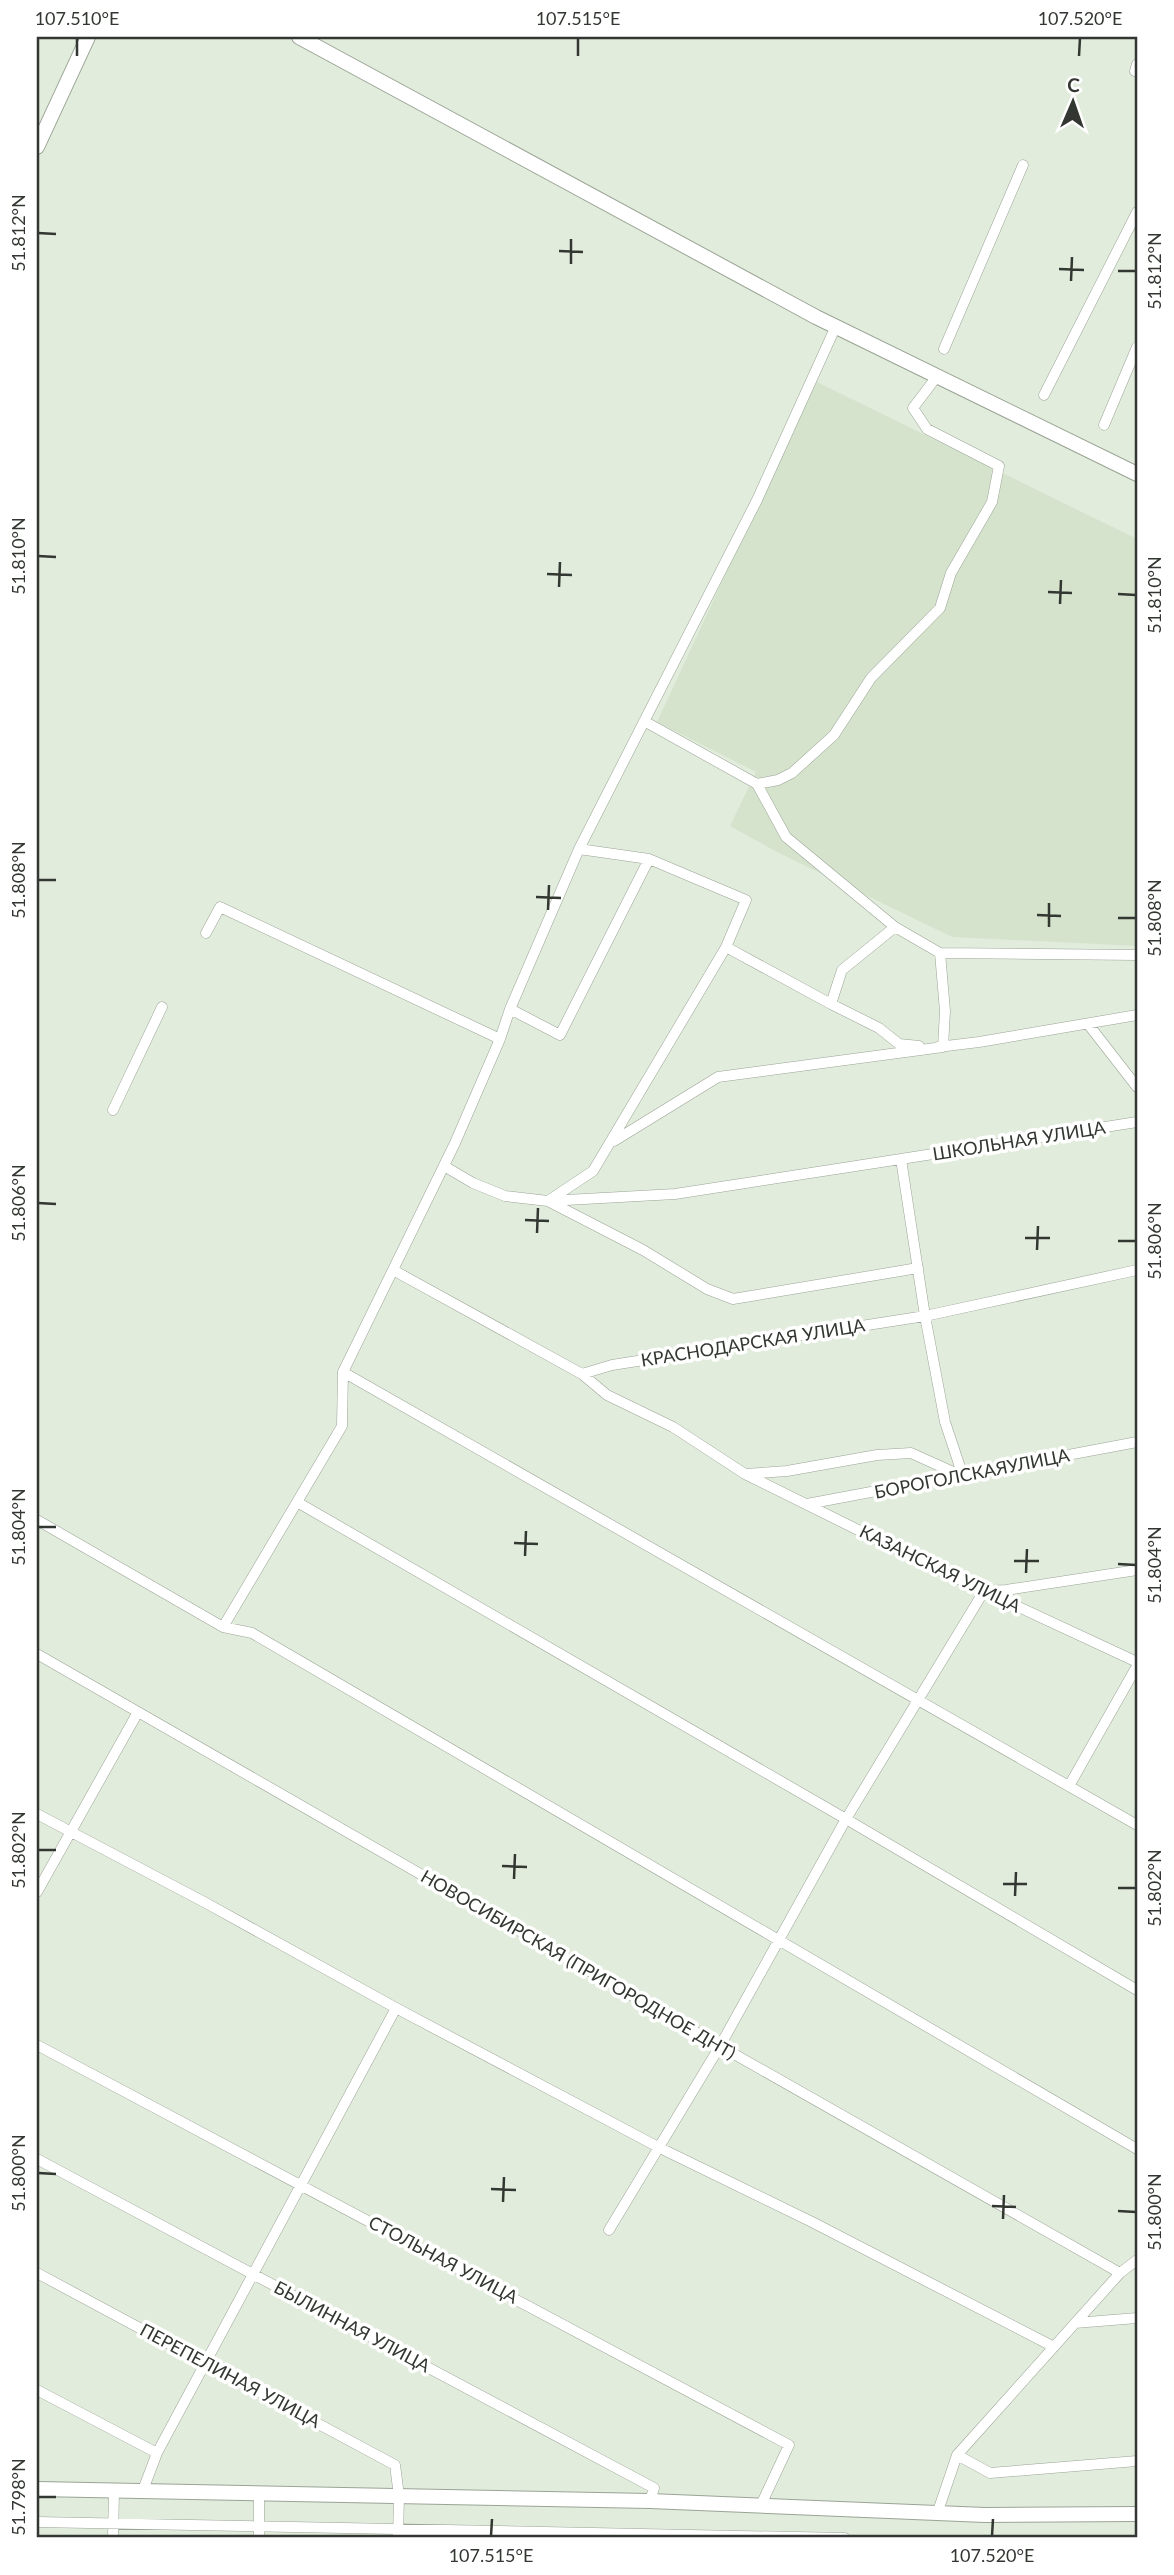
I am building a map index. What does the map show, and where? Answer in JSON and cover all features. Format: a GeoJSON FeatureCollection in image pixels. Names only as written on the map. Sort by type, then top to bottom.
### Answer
{"type":"FeatureCollection","features":[{"type":"Feature","properties":{"kind":"street"},"geometry":{"type":"LineString","coordinates":[[37,147],[88,37]]}},
{"type":"Feature","properties":{"kind":"street"},"geometry":{"type":"LineString","coordinates":[[299,37],[835,326],[1137,474]]}},
{"type":"Feature","properties":{"kind":"street"},"geometry":{"type":"LineString","coordinates":[[1137,64],[1137,72]]}},
{"type":"Feature","properties":{"kind":"street"},"geometry":{"type":"LineString","coordinates":[[944,349],[1023,165]]}},
{"type":"Feature","properties":{"kind":"street"},"geometry":{"type":"LineString","coordinates":[[1044,395],[1137,212]]}},
{"type":"Feature","properties":{"kind":"street"},"geometry":{"type":"LineString","coordinates":[[223,1627],[342,1426],[343,1372],[444,1166],[579,849],[757,500],[835,326]]}},
{"type":"Feature","properties":{"kind":"street"},"geometry":{"type":"LineString","coordinates":[[1104,425],[1137,347]]}},
{"type":"Feature","properties":{"kind":"street"},"geometry":{"type":"LineString","coordinates":[[757,784],[778,780],[792,773],[834,735],[871,678],[940,608],[951,573],[992,502],[999,466],[927,429],[913,408],[938,375]]}},
{"type":"Feature","properties":{"kind":"street"},"geometry":{"type":"LineString","coordinates":[[644,722],[757,784],[786,837],[895,927],[940,953],[1137,954]]}},
{"type":"Feature","properties":{"kind":"street"},"geometry":{"type":"LineString","coordinates":[[548,1201],[593,1171],[726,947],[746,901],[649,859],[579,849]]}},
{"type":"Feature","properties":{"kind":"street"},"geometry":{"type":"LineString","coordinates":[[510,1009],[560,1035],[649,859]]}},
{"type":"Feature","properties":{"kind":"street"},"geometry":{"type":"LineString","coordinates":[[206,933],[220,907],[500,1039]]}},
{"type":"Feature","properties":{"kind":"street"},"geometry":{"type":"LineString","coordinates":[[831,1004],[842,970],[895,927]]}},
{"type":"Feature","properties":{"kind":"street"},"geometry":{"type":"LineString","coordinates":[[726,947],[879,1028],[898,1044],[943,1047]]}},
{"type":"Feature","properties":{"kind":"street"},"geometry":{"type":"LineString","coordinates":[[940,953],[945,1011],[943,1047]]}},
{"type":"Feature","properties":{"kind":"street"},"geometry":{"type":"LineString","coordinates":[[113,1110],[162,1007]]}},
{"type":"Feature","properties":{"kind":"street"},"geometry":{"type":"LineString","coordinates":[[611,1143],[718,1077],[943,1047],[1137,1015]]}},
{"type":"Feature","properties":{"kind":"street"},"geometry":{"type":"LineString","coordinates":[[1088,1024],[1137,1087]]}},
{"type":"Feature","properties":{"kind":"street","name":"ШКОЛЬНАЯ УЛИЦА"},"geometry":{"type":"LineString","coordinates":[[548,1201],[675,1194],[1137,1122]]}},
{"type":"Feature","properties":{"kind":"street"},"geometry":{"type":"LineString","coordinates":[[901,1159],[925,1316],[945,1422],[963,1476]]}},
{"type":"Feature","properties":{"kind":"street"},"geometry":{"type":"LineString","coordinates":[[444,1166],[473,1183],[505,1196],[548,1201],[643,1250],[708,1289],[733,1299],[918,1268]]}},
{"type":"Feature","properties":{"kind":"street","name":"КАЗАНСКАЯ УЛИЦА"},"geometry":{"type":"LineString","coordinates":[[393,1270],[582,1374],[607,1395],[673,1427],[745,1474],[1137,1664]]}},
{"type":"Feature","properties":{"kind":"street","name":"КРАСНОДАРСКАЯ УЛИЦА"},"geometry":{"type":"LineString","coordinates":[[582,1374],[612,1364],[925,1316],[1137,1270]]}},
{"type":"Feature","properties":{"kind":"street"},"geometry":{"type":"LineString","coordinates":[[343,1372],[1137,1825]]}},
{"type":"Feature","properties":{"kind":"street","name":"БОРОГОЛСКАЯУЛИЦА"},"geometry":{"type":"LineString","coordinates":[[806,1504],[1137,1442]]}},
{"type":"Feature","properties":{"kind":"street"},"geometry":{"type":"LineString","coordinates":[[745,1474],[787,1471],[877,1455],[911,1452],[963,1476]]}},
{"type":"Feature","properties":{"kind":"street"},"geometry":{"type":"LineString","coordinates":[[297,1502],[1137,1990]]}},
{"type":"Feature","properties":{"kind":"street"},"geometry":{"type":"LineString","coordinates":[[37,1520],[223,1627],[252,1633],[1137,2149]]}},
{"type":"Feature","properties":{"kind":"street"},"geometry":{"type":"LineString","coordinates":[[609,2230],[719,2046],[846,1819],[984,1591],[1137,1570]]}},
{"type":"Feature","properties":{"kind":"street","name":"НОВОСИБИРСКАЯ (ПРИГОРОДНОЕ ДНТ)"},"geometry":{"type":"LineString","coordinates":[[37,1654],[1120,2273]]}},
{"type":"Feature","properties":{"kind":"street"},"geometry":{"type":"LineString","coordinates":[[1069,1786],[1137,1664]]}},
{"type":"Feature","properties":{"kind":"street"},"geometry":{"type":"LineString","coordinates":[[37,1892],[138,1713]]}},
{"type":"Feature","properties":{"kind":"street"},"geometry":{"type":"LineString","coordinates":[[37,1814],[660,2148],[814,2223],[1054,2347]]}},
{"type":"Feature","properties":{"kind":"street"},"geometry":{"type":"LineString","coordinates":[[143,2490],[157,2454],[396,2008]]}},
{"type":"Feature","properties":{"kind":"street","name":"СТОЛЬНАЯ УЛИЦА"},"geometry":{"type":"LineString","coordinates":[[37,2045],[789,2445],[760,2507]]}},
{"type":"Feature","properties":{"kind":"street","name":"БЫЛИННАЯ УЛИЦА"},"geometry":{"type":"LineString","coordinates":[[37,2159],[654,2488],[650,2501]]}},
{"type":"Feature","properties":{"kind":"street"},"geometry":{"type":"LineString","coordinates":[[937,2514],[957,2455],[1120,2273],[1137,2260]]}},
{"type":"Feature","properties":{"kind":"street","name":"ПЕРЕПЕЛИНАЯ УЛИЦА"},"geometry":{"type":"LineString","coordinates":[[37,2273],[395,2465],[399,2496]]}},
{"type":"Feature","properties":{"kind":"street"},"geometry":{"type":"LineString","coordinates":[[1074,2323],[1137,2318]]}},
{"type":"Feature","properties":{"kind":"street"},"geometry":{"type":"LineString","coordinates":[[37,2390],[157,2454]]}},
{"type":"Feature","properties":{"kind":"street"},"geometry":{"type":"LineString","coordinates":[[957,2455],[990,2473],[1137,2461]]}},
{"type":"Feature","properties":{"kind":"street"},"geometry":{"type":"LineString","coordinates":[[37,2489],[650,2501],[937,2514],[1137,2514]]}},
{"type":"Feature","properties":{"kind":"street"},"geometry":{"type":"LineString","coordinates":[[113,2538],[114,2491]]}},
{"type":"Feature","properties":{"kind":"street"},"geometry":{"type":"LineString","coordinates":[[258,2538],[259,2493]]}},
{"type":"Feature","properties":{"kind":"street"},"geometry":{"type":"LineString","coordinates":[[398,2534],[399,2496]]}},
{"type":"Feature","properties":{"kind":"street"},"geometry":{"type":"LineString","coordinates":[[37,2522],[259,2527],[398,2534],[845,2538]]}},
{"type":"Feature","properties":{"kind":"shaded area"},"geometry":{"type":"Polygon","coordinates":[[[815,381],[1137,539],[1137,946],[952,937],[779,853],[730,826],[756,772],[657,722],[815,381]]]}}]}
